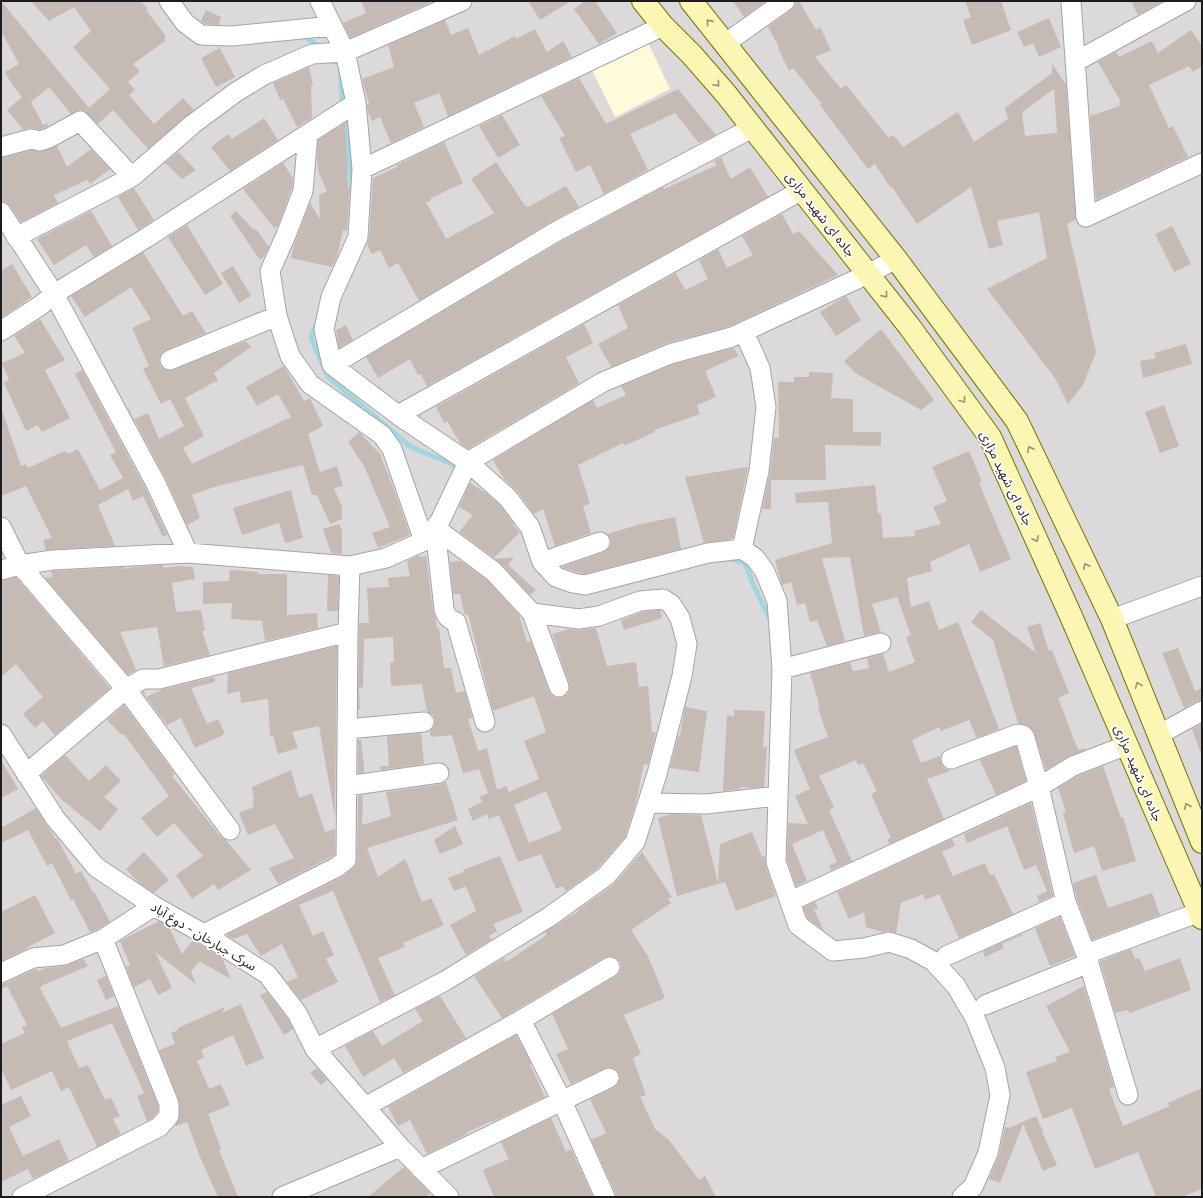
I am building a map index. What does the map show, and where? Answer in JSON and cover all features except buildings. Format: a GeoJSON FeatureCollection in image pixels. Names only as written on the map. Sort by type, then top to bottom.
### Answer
{"type":"FeatureCollection","features":[{"type":"Feature","properties":{"kind":"main road","name":"جاده ای شهید مزاری"},"geometry":{"type":"LineString","coordinates":[[643,1],[664,26],[692,54],[726,94],[910,326],[990,437],[1070,614],[1201,915]]}},
{"type":"Feature","properties":{"kind":"main road"},"geometry":{"type":"LineString","coordinates":[[691,1],[726,43],[896,259],[1017,421],[1112,619],[1202,842]]}},
{"type":"Feature","properties":{"kind":"street"},"geometry":{"type":"LineString","coordinates":[[169,1],[185,23],[201,36],[232,36],[332,26]]}},
{"type":"Feature","properties":{"kind":"street"},"geometry":{"type":"LineString","coordinates":[[320,1],[345,52],[356,104],[362,169],[358,237],[331,297],[324,329],[332,365],[398,415],[468,462],[508,498],[530,527],[542,562],[556,577],[585,585],[708,553],[742,549],[755,558],[765,572],[777,600],[782,669],[776,862],[791,901],[798,925],[834,951],[864,948],[890,942],[911,949],[933,961],[956,986],[975,1018],[995,1068],[1000,1095],[988,1153],[973,1186],[962,1197]]}},
{"type":"Feature","properties":{"kind":"street"},"geometry":{"type":"LineString","coordinates":[[16,237],[132,177],[193,124],[236,92],[264,75],[312,54],[345,52],[462,1]]}},
{"type":"Feature","properties":{"kind":"street"},"geometry":{"type":"LineString","coordinates":[[726,43],[785,1]]}},
{"type":"Feature","properties":{"kind":"street"},"geometry":{"type":"LineString","coordinates":[[1071,1],[1086,217],[1202,163]]}},
{"type":"Feature","properties":{"kind":"street"},"geometry":{"type":"LineString","coordinates":[[1075,62],[1186,1]]}},
{"type":"Feature","properties":{"kind":"street"},"geometry":{"type":"LineString","coordinates":[[362,169],[664,26]]}},
{"type":"Feature","properties":{"kind":"street"},"geometry":{"type":"LineString","coordinates":[[1,331],[41,305],[54,294],[146,238],[356,104]]}},
{"type":"Feature","properties":{"kind":"street"},"geometry":{"type":"LineString","coordinates":[[1,147],[31,139],[40,140],[48,138],[80,122],[132,177]]}},
{"type":"Feature","properties":{"kind":"street"},"geometry":{"type":"LineString","coordinates":[[332,365],[557,231],[752,128]]}},
{"type":"Feature","properties":{"kind":"street"},"geometry":{"type":"LineString","coordinates":[[308,134],[303,191],[270,271],[277,316],[290,356],[310,384],[382,435],[392,449],[430,534],[446,616],[450,620],[456,622],[485,722]]}},
{"type":"Feature","properties":{"kind":"street"},"geometry":{"type":"LineString","coordinates":[[398,415],[802,190]]}},
{"type":"Feature","properties":{"kind":"street"},"geometry":{"type":"LineString","coordinates":[[1,212],[54,294],[156,484],[188,553]]}},
{"type":"Feature","properties":{"kind":"street"},"geometry":{"type":"LineString","coordinates":[[1,570],[20,565],[53,560],[188,553],[350,566],[386,558],[430,534],[440,521],[468,462],[603,382],[670,354],[732,337],[744,332],[868,274],[896,259]]}},
{"type":"Feature","properties":{"kind":"street"},"geometry":{"type":"LineString","coordinates":[[170,360],[277,316]]}},
{"type":"Feature","properties":{"kind":"street"},"geometry":{"type":"LineString","coordinates":[[742,549],[759,471],[766,407],[760,368],[744,332]]}},
{"type":"Feature","properties":{"kind":"street"},"geometry":{"type":"LineString","coordinates":[[1,527],[20,565],[126,689],[230,830]]}},
{"type":"Feature","properties":{"kind":"street"},"geometry":{"type":"LineString","coordinates":[[430,534],[493,571],[532,613],[559,687]]}},
{"type":"Feature","properties":{"kind":"street"},"geometry":{"type":"LineString","coordinates":[[542,562],[600,542]]}},
{"type":"Feature","properties":{"kind":"street"},"geometry":{"type":"LineString","coordinates":[[204,934],[331,870],[346,860],[350,566]]}},
{"type":"Feature","properties":{"kind":"street"},"geometry":{"type":"LineString","coordinates":[[1112,619],[1202,586]]}},
{"type":"Feature","properties":{"kind":"street"},"geometry":{"type":"LineString","coordinates":[[315,1049],[445,981],[549,916],[606,876],[636,842],[682,676],[687,644],[680,618],[671,604],[663,599],[640,601],[600,616],[579,619],[532,613]]}},
{"type":"Feature","properties":{"kind":"street"},"geometry":{"type":"LineString","coordinates":[[26,774],[126,689],[143,679],[158,680],[348,632]]}},
{"type":"Feature","properties":{"kind":"street"},"geometry":{"type":"LineString","coordinates":[[782,669],[881,643]]}},
{"type":"Feature","properties":{"kind":"street"},"geometry":{"type":"LineString","coordinates":[[1158,735],[1202,711]]}},
{"type":"Feature","properties":{"kind":"street"},"geometry":{"type":"LineString","coordinates":[[348,729],[424,722]]}},
{"type":"Feature","properties":{"kind":"street","name":"سرک جبارخان - دوغ آباد"},"geometry":{"type":"LineString","coordinates":[[1,734],[55,818],[96,867],[154,906],[204,934],[267,974],[297,1012],[315,1049],[400,1147],[449,1197]]}},
{"type":"Feature","properties":{"kind":"street"},"geometry":{"type":"LineString","coordinates":[[951,759],[1018,734],[1023,735],[1025,738],[1039,787],[1066,902],[1088,958],[1128,1096]]}},
{"type":"Feature","properties":{"kind":"street"},"geometry":{"type":"LineString","coordinates":[[791,901],[1039,787],[1073,766],[1127,744]]}},
{"type":"Feature","properties":{"kind":"street"},"geometry":{"type":"LineString","coordinates":[[347,786],[439,773]]}},
{"type":"Feature","properties":{"kind":"street"},"geometry":{"type":"LineString","coordinates":[[648,803],[706,804],[778,796]]}},
{"type":"Feature","properties":{"kind":"street"},"geometry":{"type":"LineString","coordinates":[[946,956],[1066,902]]}},
{"type":"Feature","properties":{"kind":"street"},"geometry":{"type":"LineString","coordinates":[[1,973],[33,958],[64,954],[104,939],[154,906]]}},
{"type":"Feature","properties":{"kind":"street"},"geometry":{"type":"LineString","coordinates":[[985,1006],[1088,958],[1201,915]]}},
{"type":"Feature","properties":{"kind":"street"},"geometry":{"type":"LineString","coordinates":[[22,1197],[159,1126],[169,1116],[169,1104],[104,939]]}},
{"type":"Feature","properties":{"kind":"street"},"geometry":{"type":"LineString","coordinates":[[365,1107],[521,1020],[610,967]]}},
{"type":"Feature","properties":{"kind":"street"},"geometry":{"type":"LineString","coordinates":[[521,1020],[562,1101],[605,1197]]}},
{"type":"Feature","properties":{"kind":"street"},"geometry":{"type":"LineString","coordinates":[[421,1169],[609,1078]]}},
{"type":"Feature","properties":{"kind":"street"},"geometry":{"type":"LineString","coordinates":[[282,1197],[400,1147]]}},
{"type":"Feature","properties":{"kind":"shaded area"},"geometry":{"type":"Polygon","coordinates":[[[1,1],[1202,1],[1202,1197],[1,1197],[1,1]]]}},
{"type":"Feature","properties":{"kind":"shaded area"},"geometry":{"type":"Polygon","coordinates":[[[645,36],[670,89],[615,117],[589,64],[645,36]]]}},
{"type":"Feature","properties":{"kind":"waterway"},"geometry":{"type":"LineString","coordinates":[[302,35],[320,47]]}},
{"type":"Feature","properties":{"kind":"waterway"},"geometry":{"type":"LineString","coordinates":[[340,69],[343,107]]}},
{"type":"Feature","properties":{"kind":"waterway"},"geometry":{"type":"LineString","coordinates":[[344,115],[352,187]]}},
{"type":"Feature","properties":{"kind":"waterway"},"geometry":{"type":"LineString","coordinates":[[317,322],[311,338],[328,377],[411,447],[452,464],[460,470]]}},
{"type":"Feature","properties":{"kind":"waterway"},"geometry":{"type":"LineString","coordinates":[[728,558],[745,563],[753,584],[771,621]]}}]}
